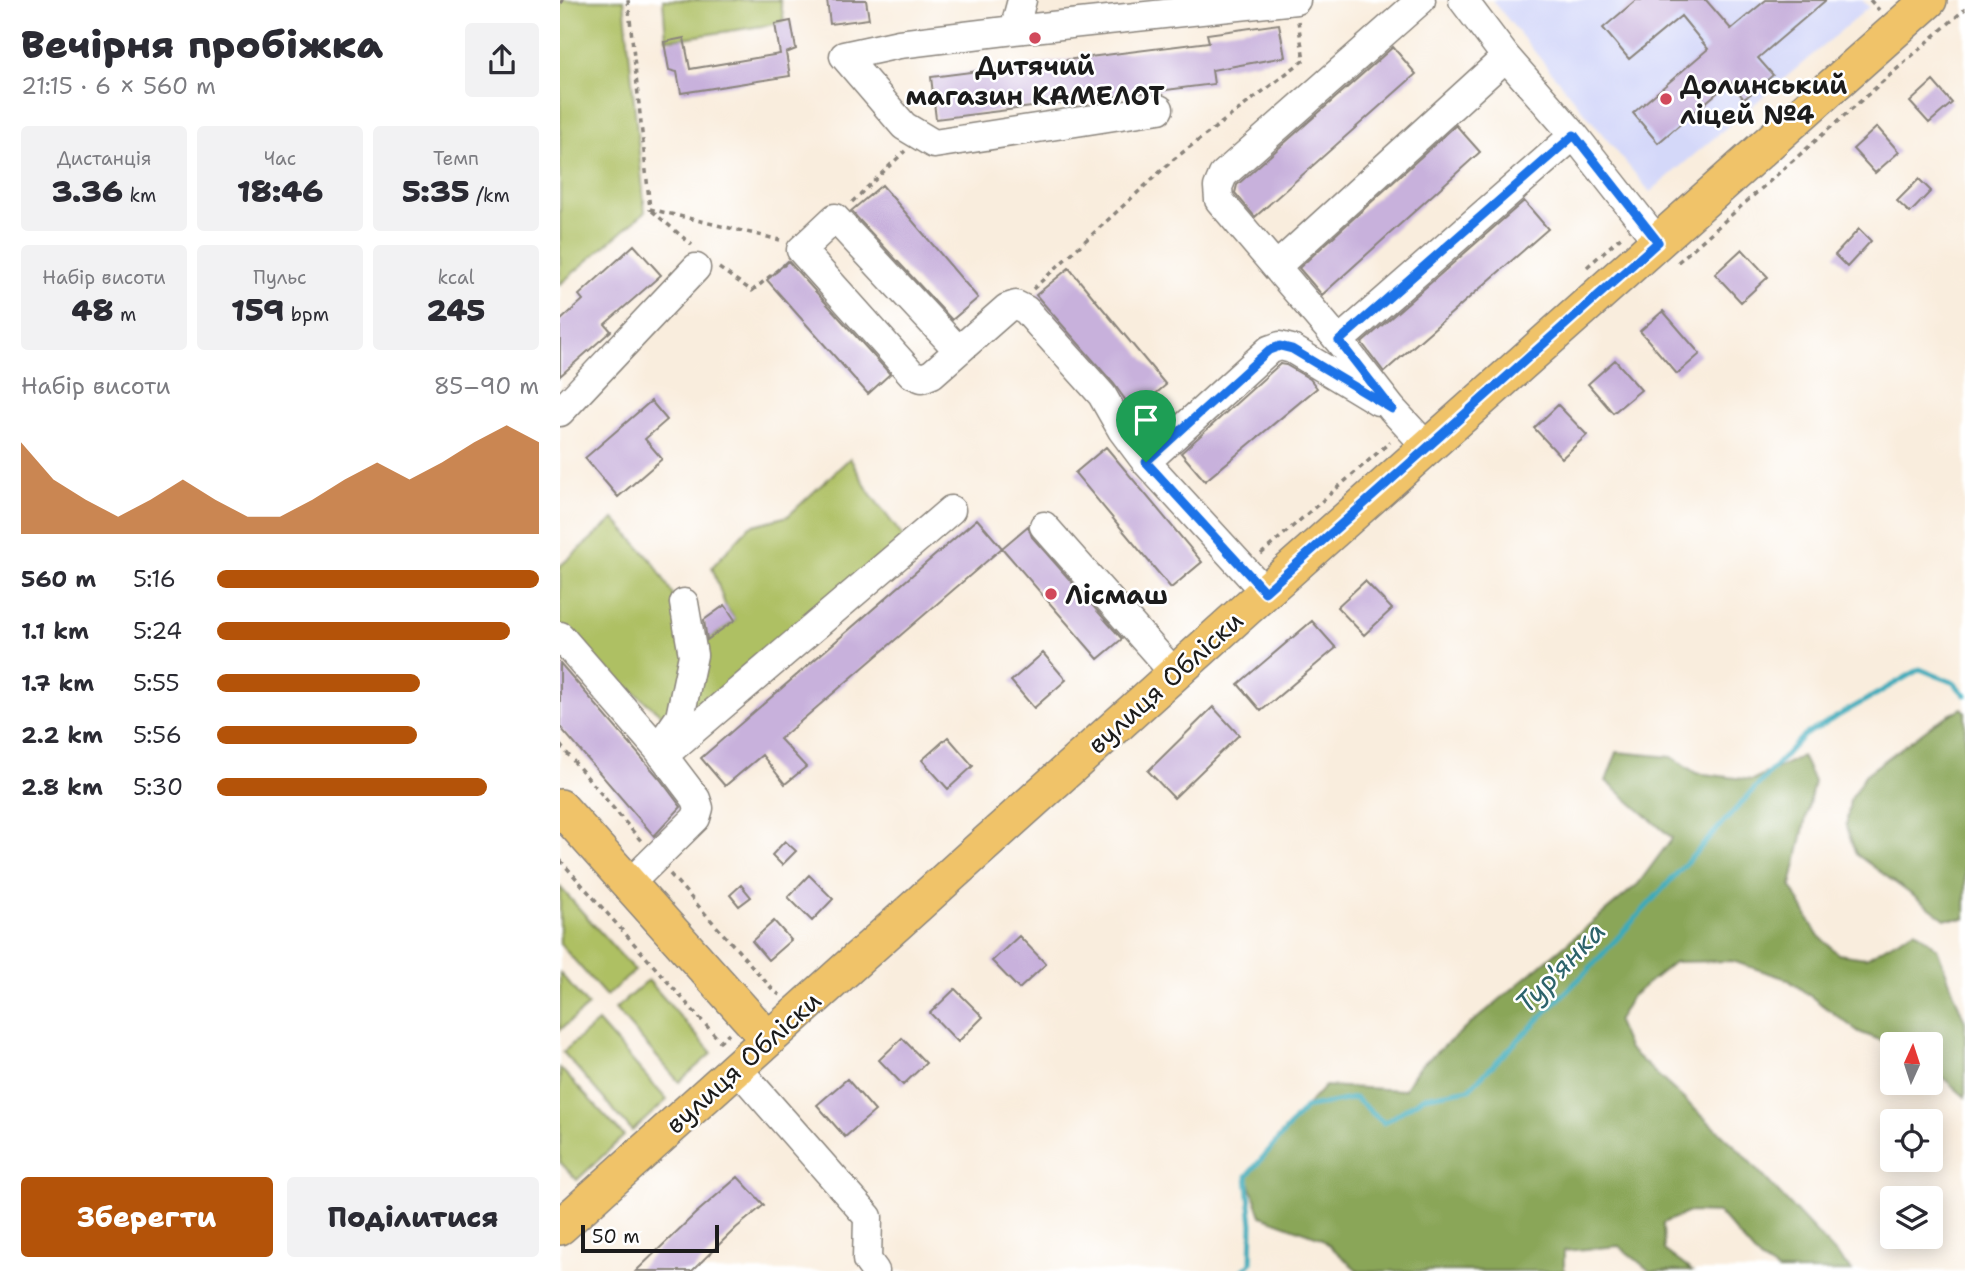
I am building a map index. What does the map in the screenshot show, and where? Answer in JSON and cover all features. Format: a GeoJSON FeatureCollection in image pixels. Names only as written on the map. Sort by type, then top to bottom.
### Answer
{"type":"FeatureCollection","features":[{"type":"Feature","properties":{"kind":"main road","name":"вулиця Обліски"},"geometry":{"type":"LineString","coordinates":[[560,1227],[1265,592],[1929,0]]}},
{"type":"Feature","properties":{"kind":"main road"},"geometry":{"type":"LineString","coordinates":[[560,807],[768,1039]]}},
{"type":"Feature","properties":{"kind":"street"},"geometry":{"type":"LineString","coordinates":[[1014,30],[1022,0]]}},
{"type":"Feature","properties":{"kind":"street"},"geometry":{"type":"LineString","coordinates":[[1159,109],[934,144],[904,126],[844,56],[899,44],[1295,0]]}},
{"type":"Feature","properties":{"kind":"street"},"geometry":{"type":"LineString","coordinates":[[1421,0],[1223,175],[1217,187],[1219,200],[1277,266],[1392,409],[1428,448]]}},
{"type":"Feature","properties":{"kind":"street"},"geometry":{"type":"LineString","coordinates":[[1463,0],[1506,57],[1574,135],[1658,242]]}},
{"type":"Feature","properties":{"kind":"street"},"geometry":{"type":"LineString","coordinates":[[1277,266],[1506,57]]}},
{"type":"Feature","properties":{"kind":"street"},"geometry":{"type":"LineString","coordinates":[[1339,341],[1574,135]]}},
{"type":"Feature","properties":{"kind":"street"},"geometry":{"type":"LineString","coordinates":[[958,350],[835,218],[801,250],[912,374],[922,377],[932,374],[1007,308],[1016,305],[1026,310],[1101,395],[1146,462],[1265,592]]}},
{"type":"Feature","properties":{"kind":"street"},"geometry":{"type":"LineString","coordinates":[[560,412],[703,261]]}},
{"type":"Feature","properties":{"kind":"street"},"geometry":{"type":"LineString","coordinates":[[1146,462],[1269,350],[1280,346],[1292,349],[1392,409]]}},
{"type":"Feature","properties":{"kind":"street"},"geometry":{"type":"LineString","coordinates":[[661,752],[951,510]]}},
{"type":"Feature","properties":{"kind":"street"},"geometry":{"type":"LineString","coordinates":[[1044,526],[1175,674]]}},
{"type":"Feature","properties":{"kind":"street"},"geometry":{"type":"LineString","coordinates":[[661,752],[680,717],[693,655],[684,603]]}},
{"type":"Feature","properties":{"kind":"street"},"geometry":{"type":"LineString","coordinates":[[560,636],[661,752],[699,808],[696,818],[628,885]]}},
{"type":"Feature","properties":{"kind":"street"},"geometry":{"type":"LineString","coordinates":[[737,1068],[868,1217],[864,1268]]}},
{"type":"Feature","properties":{"kind":"path"},"geometry":{"type":"LineString","coordinates":[[628,0],[650,209],[703,261],[752,291],[805,246]]}},
{"type":"Feature","properties":{"kind":"path"},"geometry":{"type":"LineString","coordinates":[[1016,305],[1174,159],[1304,60],[1295,0]]}},
{"type":"Feature","properties":{"kind":"path"},"geometry":{"type":"LineString","coordinates":[[1870,0],[1879,9]]}},
{"type":"Feature","properties":{"kind":"path"},"geometry":{"type":"LineString","coordinates":[[835,218],[921,136]]}},
{"type":"Feature","properties":{"kind":"path"},"geometry":{"type":"LineString","coordinates":[[650,209],[805,246]]}},
{"type":"Feature","properties":{"kind":"path"},"geometry":{"type":"LineString","coordinates":[[560,745],[656,859],[774,991],[784,998]]}},
{"type":"Feature","properties":{"kind":"shaded area","name":"Долинський ліцей №4"},"geometry":{"type":"Polygon","coordinates":[[[1492,0],[1862,0],[1869,7],[1650,192],[1492,0]]]}},
{"type":"Feature","properties":{"kind":"green space"},"geometry":{"type":"Polygon","coordinates":[[[560,0],[624,0],[645,212],[560,284],[560,0]]]}},
{"type":"Feature","properties":{"kind":"green space"},"geometry":{"type":"Polygon","coordinates":[[[663,0],[780,0],[784,20],[775,24],[666,39],[663,0]]]}},
{"type":"Feature","properties":{"kind":"green space"},"geometry":{"type":"Polygon","coordinates":[[[850,458],[869,492],[910,546],[663,756],[666,719],[628,687],[602,684],[560,636],[560,566],[614,519],[654,563],[684,613],[693,654],[706,640],[735,620],[725,605],[712,567],[750,526],[788,516],[850,458]]]}},
{"type":"Feature","properties":{"kind":"green space"},"geometry":{"type":"Polygon","coordinates":[[[1962,708],[1965,711],[1965,919],[1945,919],[1856,854],[1846,827],[1850,800],[1865,775],[1936,722],[1962,708]]]}},
{"type":"Feature","properties":{"kind":"green space"},"geometry":{"type":"Polygon","coordinates":[[[1617,752],[1672,757],[1696,773],[1752,780],[1802,756],[1814,781],[1791,886],[1817,934],[1838,954],[1866,958],[1915,930],[1937,948],[1965,1022],[1965,1097],[1943,1078],[1943,1032],[1880,1032],[1880,1040],[1859,1032],[1787,979],[1732,961],[1674,962],[1631,997],[1617,1022],[1628,1048],[1735,1146],[1852,1271],[1778,1271],[1760,1260],[1719,1213],[1689,1212],[1663,1223],[1664,1250],[1692,1271],[1650,1271],[1619,1246],[1564,1251],[1564,1271],[1358,1271],[1321,1238],[1261,1216],[1247,1176],[1325,1086],[1404,1090],[1419,1067],[1638,884],[1672,838],[1606,781],[1617,752]]]}},
{"type":"Feature","properties":{"kind":"green space"},"geometry":{"type":"Polygon","coordinates":[[[560,887],[635,971],[606,996],[560,944],[560,887]]]}},
{"type":"Feature","properties":{"kind":"green space"},"geometry":{"type":"Polygon","coordinates":[[[560,973],[588,1006],[560,1030],[560,973]]]}},
{"type":"Feature","properties":{"kind":"green space"},"geometry":{"type":"Polygon","coordinates":[[[648,980],[712,1053],[679,1082],[615,1009],[648,980]]]}},
{"type":"Feature","properties":{"kind":"green space"},"geometry":{"type":"Polygon","coordinates":[[[598,1022],[667,1100],[632,1131],[563,1052],[598,1022]]]}},
{"type":"Feature","properties":{"kind":"green space"},"geometry":{"type":"Polygon","coordinates":[[[560,1068],[624,1136],[577,1180],[560,1162],[560,1068]]]}},
{"type":"Feature","properties":{"kind":"building"},"geometry":{"type":"Polygon","coordinates":[[[827,0],[866,0],[869,19],[830,24],[827,0]]]}},
{"type":"Feature","properties":{"kind":"building"},"geometry":{"type":"Polygon","coordinates":[[[1636,0],[1706,0],[1731,29],[1766,0],[1826,0],[1758,58],[1773,75],[1758,88],[1744,99],[1730,82],[1658,143],[1633,113],[1708,49],[1681,16],[1629,59],[1603,28],[1636,0]]]}},
{"type":"Feature","properties":{"kind":"building"},"geometry":{"type":"Polygon","coordinates":[[[791,21],[796,49],[786,53],[790,76],[681,93],[677,72],[669,70],[664,42],[684,38],[690,69],[780,54],[775,24],[791,21]]]}},
{"type":"Feature","properties":{"kind":"building"},"geometry":{"type":"Polygon","coordinates":[[[1279,24],[1285,57],[1212,70],[1214,84],[936,119],[931,77],[1209,42],[1207,34],[1279,24]]]}},
{"type":"Feature","properties":{"kind":"building"},"geometry":{"type":"Polygon","coordinates":[[[1393,47],[1416,74],[1255,217],[1235,193],[1237,185],[1393,47]]]}},
{"type":"Feature","properties":{"kind":"building"},"geometry":{"type":"Polygon","coordinates":[[[1933,81],[1952,103],[1929,123],[1910,102],[1933,81]]]}},
{"type":"Feature","properties":{"kind":"building"},"geometry":{"type":"Polygon","coordinates":[[[1456,125],[1480,152],[1322,295],[1299,268],[1456,125]]]}},
{"type":"Feature","properties":{"kind":"building"},"geometry":{"type":"Polygon","coordinates":[[[1877,127],[1899,152],[1875,173],[1853,149],[1877,127]]]}},
{"type":"Feature","properties":{"kind":"building"},"geometry":{"type":"Polygon","coordinates":[[[1919,179],[1931,191],[1910,213],[1897,201],[1919,179]]]}},
{"type":"Feature","properties":{"kind":"building"},"geometry":{"type":"Polygon","coordinates":[[[882,185],[978,298],[952,320],[851,211],[882,185]]]}},
{"type":"Feature","properties":{"kind":"building"},"geometry":{"type":"Polygon","coordinates":[[[1524,201],[1548,229],[1384,372],[1362,343],[1524,201]]]}},
{"type":"Feature","properties":{"kind":"building"},"geometry":{"type":"Polygon","coordinates":[[[1859,229],[1871,241],[1847,267],[1835,255],[1859,229]]]}},
{"type":"Feature","properties":{"kind":"building"},"geometry":{"type":"Polygon","coordinates":[[[634,245],[661,275],[605,324],[611,331],[560,376],[560,321],[583,300],[579,295],[634,245]]]}},
{"type":"Feature","properties":{"kind":"building"},"geometry":{"type":"Polygon","coordinates":[[[1742,249],[1768,277],[1741,302],[1715,274],[1742,249]]]}},
{"type":"Feature","properties":{"kind":"building"},"geometry":{"type":"Polygon","coordinates":[[[788,261],[890,374],[868,394],[767,280],[788,261]]]}},
{"type":"Feature","properties":{"kind":"building"},"geometry":{"type":"Polygon","coordinates":[[[1069,268],[1166,385],[1134,412],[1114,384],[1036,295],[1069,268]]]}},
{"type":"Feature","properties":{"kind":"building"},"geometry":{"type":"Polygon","coordinates":[[[1663,311],[1700,354],[1677,374],[1640,331],[1663,311]]]}},
{"type":"Feature","properties":{"kind":"building"},"geometry":{"type":"Polygon","coordinates":[[[1615,360],[1641,390],[1613,413],[1588,384],[1615,360]]]}},
{"type":"Feature","properties":{"kind":"building"},"geometry":{"type":"Polygon","coordinates":[[[1280,364],[1310,379],[1317,388],[1205,481],[1181,453],[1280,364]]]}},
{"type":"Feature","properties":{"kind":"building"},"geometry":{"type":"Polygon","coordinates":[[[651,401],[667,420],[645,439],[662,459],[618,497],[585,458],[651,401]]]}},
{"type":"Feature","properties":{"kind":"building"},"geometry":{"type":"Polygon","coordinates":[[[1558,405],[1587,435],[1562,458],[1534,428],[1558,405]]]}},
{"type":"Feature","properties":{"kind":"building"},"geometry":{"type":"Polygon","coordinates":[[[1106,447],[1202,562],[1171,588],[1075,473],[1106,447]]]}},
{"type":"Feature","properties":{"kind":"building"},"geometry":{"type":"Polygon","coordinates":[[[977,519],[1002,548],[780,739],[806,767],[785,784],[762,755],[725,786],[701,758],[977,519]]]}},
{"type":"Feature","properties":{"kind":"building"},"geometry":{"type":"Polygon","coordinates":[[[1028,526],[1032,537],[1122,639],[1098,659],[1002,548],[1028,526]]]}},
{"type":"Feature","properties":{"kind":"building"},"geometry":{"type":"Polygon","coordinates":[[[1365,581],[1392,609],[1364,635],[1337,607],[1365,581]]]}},
{"type":"Feature","properties":{"kind":"building"},"geometry":{"type":"Polygon","coordinates":[[[725,605],[735,620],[707,640],[704,620],[725,605]]]}},
{"type":"Feature","properties":{"kind":"building"},"geometry":{"type":"Polygon","coordinates":[[[1312,621],[1336,648],[1261,711],[1238,684],[1312,621]]]}},
{"type":"Feature","properties":{"kind":"building"},"geometry":{"type":"Polygon","coordinates":[[[1043,653],[1066,680],[1034,708],[1011,681],[1043,653]]]}},
{"type":"Feature","properties":{"kind":"building"},"geometry":{"type":"Polygon","coordinates":[[[560,663],[681,807],[654,836],[560,727],[560,663]]]}},
{"type":"Feature","properties":{"kind":"building"},"geometry":{"type":"Polygon","coordinates":[[[1213,707],[1239,735],[1174,798],[1148,771],[1213,707]]]}},
{"type":"Feature","properties":{"kind":"building"},"geometry":{"type":"Polygon","coordinates":[[[948,737],[973,766],[948,789],[922,760],[948,737]]]}},
{"type":"Feature","properties":{"kind":"building"},"geometry":{"type":"Polygon","coordinates":[[[785,841],[796,851],[782,865],[772,855],[785,841]]]}},
{"type":"Feature","properties":{"kind":"building"},"geometry":{"type":"Polygon","coordinates":[[[809,875],[833,899],[812,921],[788,897],[809,875]]]}},
{"type":"Feature","properties":{"kind":"building"},"geometry":{"type":"Polygon","coordinates":[[[741,885],[751,897],[739,906],[730,895],[741,885]]]}},
{"type":"Feature","properties":{"kind":"building"},"geometry":{"type":"Polygon","coordinates":[[[774,921],[791,940],[768,960],[752,941],[774,921]]]}},
{"type":"Feature","properties":{"kind":"building"},"geometry":{"type":"Polygon","coordinates":[[[1019,936],[1046,964],[1019,989],[992,961],[1019,936]]]}},
{"type":"Feature","properties":{"kind":"building"},"geometry":{"type":"Polygon","coordinates":[[[955,989],[983,1017],[958,1042],[930,1013],[955,989]]]}},
{"type":"Feature","properties":{"kind":"building"},"geometry":{"type":"Polygon","coordinates":[[[902,1038],[926,1063],[903,1085],[879,1060],[902,1038]]]}},
{"type":"Feature","properties":{"kind":"building"},"geometry":{"type":"Polygon","coordinates":[[[847,1079],[875,1111],[845,1137],[817,1105],[847,1079]]]}},
{"type":"Feature","properties":{"kind":"building"},"geometry":{"type":"Polygon","coordinates":[[[738,1177],[764,1205],[692,1271],[636,1271],[695,1214],[738,1177]]]}},
{"type":"Feature","properties":{"kind":"waterway","name":"Тур'янка"},"geometry":{"type":"LineString","coordinates":[[1242,1271],[1251,1263],[1252,1224],[1247,1176],[1305,1108],[1355,1098],[1384,1123],[1424,1097],[1469,1089],[1589,969],[1803,736],[1920,669],[1954,683],[1965,695]]}},
{"type":"Feature","properties":{"kind":"place","name":"Дитячий магазин КАМЕЛОТ"},"geometry":{"type":"Point","coordinates":[1035,38]}},
{"type":"Feature","properties":{"kind":"place","name":"Долинський ліцей №4"},"geometry":{"type":"Point","coordinates":[1666,99]}},
{"type":"Feature","properties":{"kind":"place","name":"Лісмаш"},"geometry":{"type":"Point","coordinates":[1051,594]}},
{"type":"Feature","properties":{"kind":"route"},"geometry":{"type":"LineString","coordinates":[[1574,135],[1658,242],[1265,592],[1146,462],[1269,350],[1280,346],[1292,349],[1392,409],[1339,341],[1574,135]]}}]}
